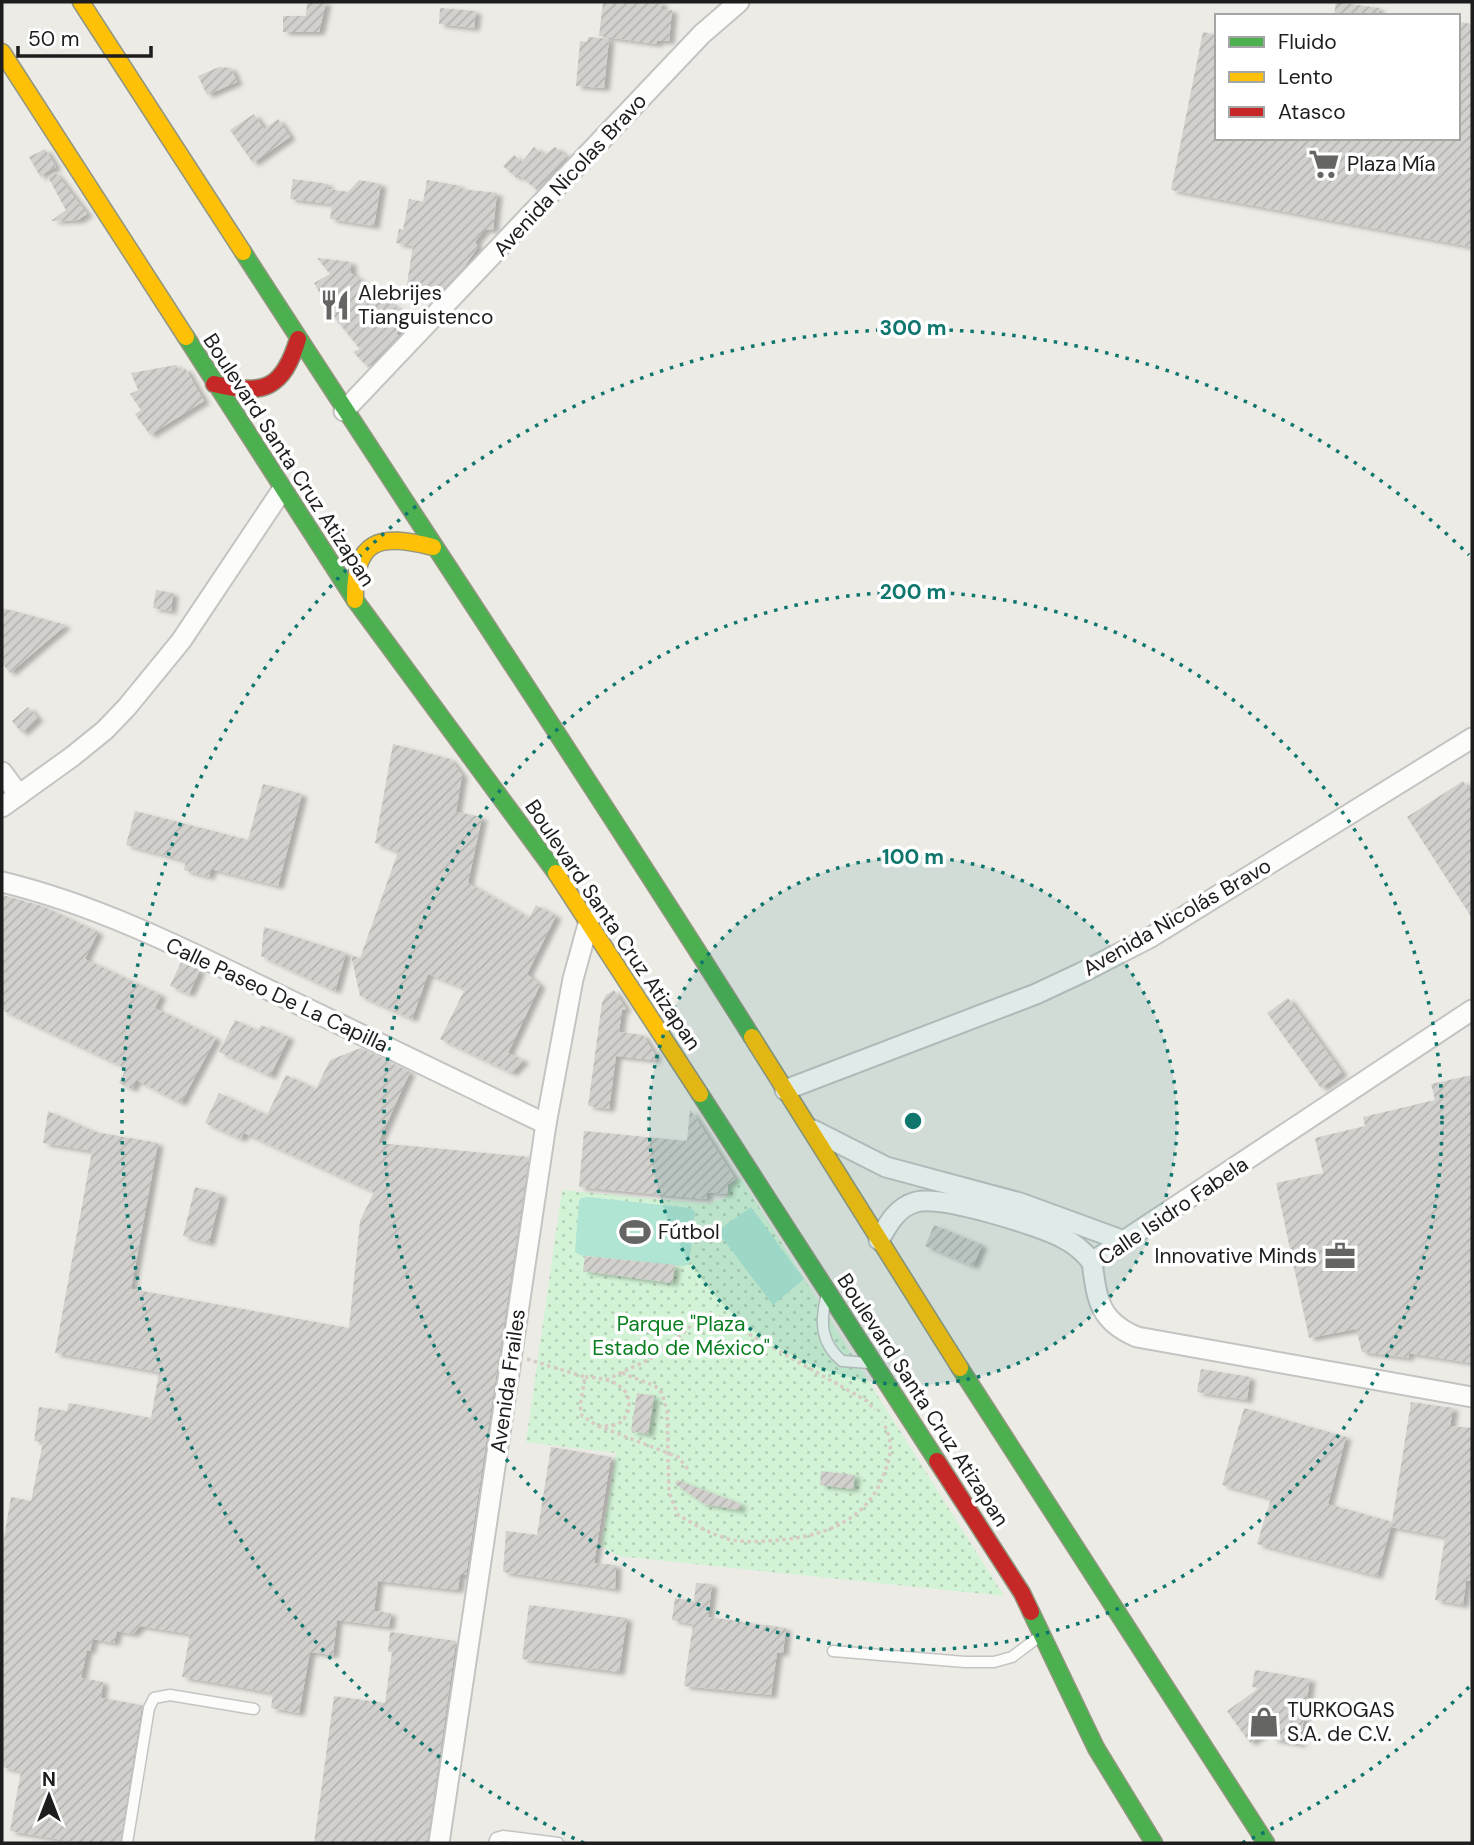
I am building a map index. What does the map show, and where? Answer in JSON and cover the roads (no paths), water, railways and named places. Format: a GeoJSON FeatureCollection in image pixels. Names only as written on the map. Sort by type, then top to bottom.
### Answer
{"type":"FeatureCollection","features":[{"type":"Feature","properties":{"kind":"main road"},"geometry":{"type":"LineString","coordinates":[[81,2],[344,411],[626,838],[879,1240],[1266,1843]]}},
{"type":"Feature","properties":{"kind":"main road","name":"Boulevard Santa Cruz Atizapan"},"geometry":{"type":"LineString","coordinates":[[2,52],[355,600],[466,753],[534,841],[589,921],[1022,1593],[1096,1748],[1154,1843]]}},
{"type":"Feature","properties":{"kind":"main road"},"geometry":{"type":"LineString","coordinates":[[214,384],[247,392],[261,391],[275,385],[294,358],[298,339]]}},
{"type":"Feature","properties":{"kind":"main road"},"geometry":{"type":"LineString","coordinates":[[355,600],[357,566],[364,553],[374,544],[388,539],[406,540],[433,547]]}},
{"type":"Feature","properties":{"kind":"street","name":"Avenida Nicolas Bravo"},"geometry":{"type":"LineString","coordinates":[[344,411],[702,34],[739,2]]}},
{"type":"Feature","properties":{"kind":"street"},"geometry":{"type":"LineString","coordinates":[[2,807],[74,756],[127,707],[181,641],[282,490]]}},
{"type":"Feature","properties":{"kind":"street","name":"Avenida Nicolás Bravo"},"geometry":{"type":"LineString","coordinates":[[785,1090],[1036,994],[1106,961],[1151,937],[1472,738]]}},
{"type":"Feature","properties":{"kind":"street"},"geometry":{"type":"LineString","coordinates":[[2,772],[19,795]]}},
{"type":"Feature","properties":{"kind":"street","name":"Calle Paseo De La Capilla"},"geometry":{"type":"LineString","coordinates":[[2,882],[44,892],[102,912],[239,975],[546,1124]]}},
{"type":"Feature","properties":{"kind":"street","name":"Avenida Frailes"},"geometry":{"type":"LineString","coordinates":[[439,1843],[546,1124],[573,979],[589,921]]}},
{"type":"Feature","properties":{"kind":"street","name":"Calle Isidro Fabela"},"geometry":{"type":"LineString","coordinates":[[1472,1010],[1092,1262],[1096,1291],[1107,1317],[1119,1330],[1137,1337],[1472,1397]]}},
{"type":"Feature","properties":{"kind":"street"},"geometry":{"type":"LineString","coordinates":[[808,1128],[886,1167],[1020,1203],[1124,1241]]}},
{"type":"Feature","properties":{"kind":"street"},"geometry":{"type":"LineString","coordinates":[[879,1240],[887,1224],[904,1207],[934,1200],[965,1206],[1063,1238],[1081,1249],[1092,1262]]}},
{"type":"Feature","properties":{"kind":"lane"},"geometry":{"type":"LineString","coordinates":[[827,1291],[822,1314],[824,1339],[842,1361],[873,1363]]}},
{"type":"Feature","properties":{"kind":"lane"},"geometry":{"type":"LineString","coordinates":[[833,1651],[994,1662],[1012,1657],[1043,1633]]}},
{"type":"Feature","properties":{"kind":"lane"},"geometry":{"type":"LineString","coordinates":[[127,1843],[149,1707],[154,1699],[170,1695],[254,1709]]}},
{"type":"Feature","properties":{"kind":"lane"},"geometry":{"type":"LineString","coordinates":[[495,1843],[496,1838],[503,1836],[558,1843]]}},
{"type":"Feature","properties":{"kind":"place","name":"Plaza Mía"},"geometry":{"type":"Point","coordinates":[1324,164]}},
{"type":"Feature","properties":{"kind":"place","name":"Alebrijes Tianguistenco"},"geometry":{"type":"Point","coordinates":[335,305]}},
{"type":"Feature","properties":{"kind":"place","name":"Fútbol"},"geometry":{"type":"Point","coordinates":[635,1232]}},
{"type":"Feature","properties":{"kind":"place","name":"Innovative Minds"},"geometry":{"type":"Point","coordinates":[1340,1256]}},
{"type":"Feature","properties":{"kind":"place","name":"TURKOGAS S.A. de C.V."},"geometry":{"type":"Point","coordinates":[1264,1722]}},
{"type":"Feature","properties":{"kind":"park label","name":"Parque \"Plaza Estado de México\""},"geometry":{"type":"Point","coordinates":[681,1336]}}]}
